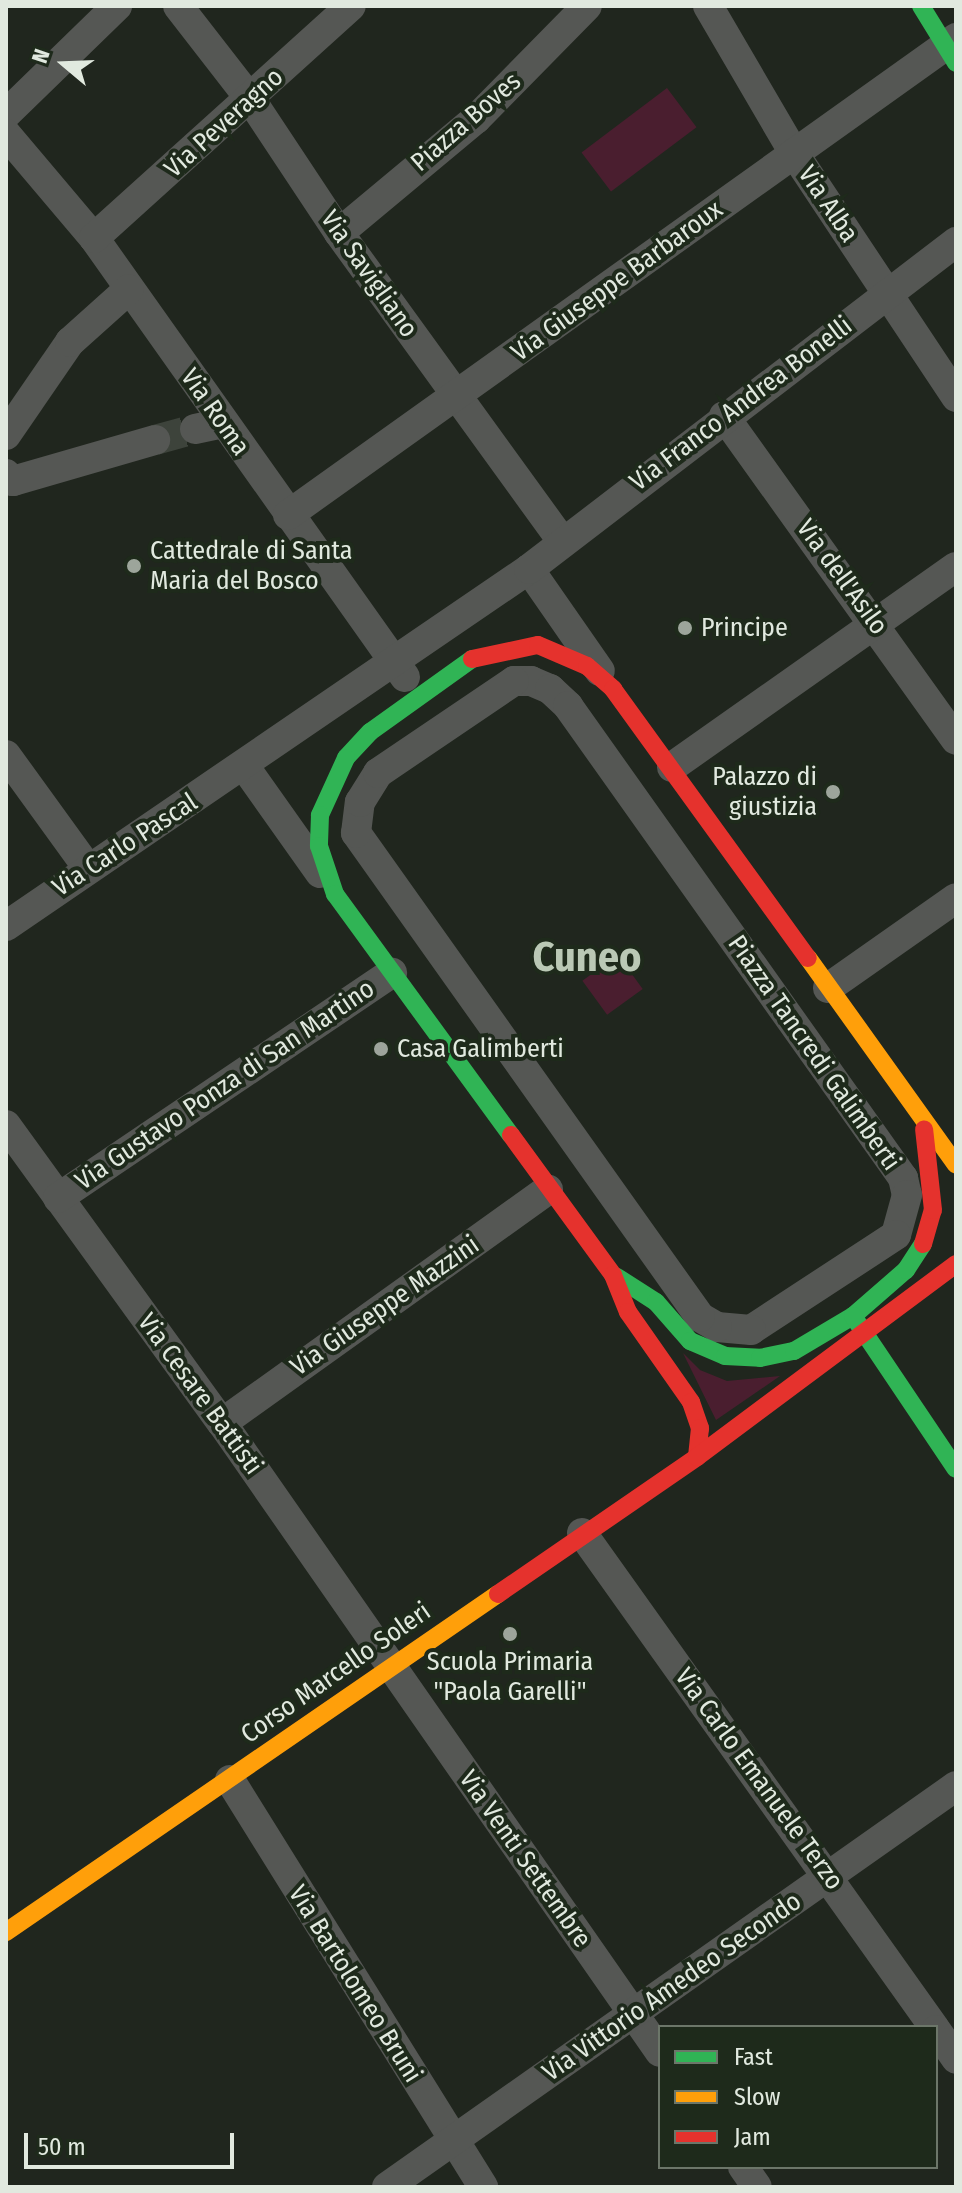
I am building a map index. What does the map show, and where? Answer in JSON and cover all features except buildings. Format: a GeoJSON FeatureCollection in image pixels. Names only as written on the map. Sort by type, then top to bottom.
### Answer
{"type":"FeatureCollection","features":[{"type":"Feature","properties":{"kind":"street"},"geometry":{"type":"LineString","coordinates":[[6,114],[117,6]]}},
{"type":"Feature","properties":{"kind":"street","name":"Via Savigliano"},"geometry":{"type":"LineString","coordinates":[[178,6],[251,100],[339,233],[562,541]]}},
{"type":"Feature","properties":{"kind":"street","name":"Via Peveragno"},"geometry":{"type":"LineString","coordinates":[[94,238],[251,100],[351,6]]}},
{"type":"Feature","properties":{"kind":"street","name":"Piazza Boves"},"geometry":{"type":"LineString","coordinates":[[339,233],[476,119],[587,6]]}},
{"type":"Feature","properties":{"kind":"street","name":"Via Alba"},"geometry":{"type":"LineString","coordinates":[[708,6],[794,153],[956,397]]}},
{"type":"Feature","properties":{"kind":"street"},"geometry":{"type":"LineString","coordinates":[[921,6],[952,49]]}},
{"type":"Feature","properties":{"kind":"street","name":"Via Giuseppe Barbaroux"},"geometry":{"type":"LineString","coordinates":[[288,515],[794,153],[952,49]]}},
{"type":"Feature","properties":{"kind":"street","name":"Via Roma"},"geometry":{"type":"LineString","coordinates":[[6,134],[94,238],[129,289],[209,426],[288,515],[418,695]]}},
{"type":"Feature","properties":{"kind":"street","name":"Via Franco Andrea Bonelli"},"geometry":{"type":"LineString","coordinates":[[529,569],[724,416],[956,242]]}},
{"type":"Feature","properties":{"kind":"street"},"geometry":{"type":"LineString","coordinates":[[6,435],[70,342],[129,289]]}},
{"type":"Feature","properties":{"kind":"street","name":"Via dell'Asilo"},"geometry":{"type":"LineString","coordinates":[[724,416],[878,625],[956,740]]}},
{"type":"Feature","properties":{"kind":"street"},"geometry":{"type":"LineString","coordinates":[[6,474],[13,481],[155,440]]}},
{"type":"Feature","properties":{"kind":"street"},"geometry":{"type":"LineString","coordinates":[[672,767],[878,625],[956,567]]}},
{"type":"Feature","properties":{"kind":"street"},"geometry":{"type":"LineString","coordinates":[[245,767],[529,569]]}},
{"type":"Feature","properties":{"kind":"street","name":"Piazza Tancredi Galimberti"},"geometry":{"type":"LineString","coordinates":[[529,569],[923,1124],[956,1165]]}},
{"type":"Feature","properties":{"kind":"street","name":"Piazza Tancredi Galimberti"},"geometry":{"type":"LineString","coordinates":[[335,894],[319,846],[320,815],[330,787],[346,758],[370,732],[418,695],[479,654],[538,645],[587,666],[613,689]]}},
{"type":"Feature","properties":{"kind":"street","name":"Piazza Tancredi Galimberti"},"geometry":{"type":"LineString","coordinates":[[531,681],[550,689],[568,706],[903,1178],[907,1195],[896,1235],[751,1330],[717,1327],[700,1317],[364,851],[356,833],[360,802],[368,785],[391,763],[499,688],[531,681]]}},
{"type":"Feature","properties":{"kind":"street"},"geometry":{"type":"LineString","coordinates":[[6,755],[87,867]]}},
{"type":"Feature","properties":{"kind":"street","name":"Piazza Tancredi Galimberti"},"geometry":{"type":"LineString","coordinates":[[245,767],[548,1190],[613,1275],[628,1312],[691,1402],[700,1428],[697,1457]]}},
{"type":"Feature","properties":{"kind":"street","name":"Via Carlo Pascal"},"geometry":{"type":"LineString","coordinates":[[6,926],[87,867],[245,767]]}},
{"type":"Feature","properties":{"kind":"street"},"geometry":{"type":"LineString","coordinates":[[828,988],[956,898]]}},
{"type":"Feature","properties":{"kind":"street","name":"Via Gustavo Ponza di San Martino"},"geometry":{"type":"LineString","coordinates":[[58,1198],[392,973]]}},
{"type":"Feature","properties":{"kind":"street","name":"Piazza Tancredi Galimberti"},"geometry":{"type":"LineString","coordinates":[[613,1275],[656,1302],[690,1341],[725,1356],[760,1358],[794,1351],[853,1316],[906,1270],[922,1246],[933,1210],[923,1124]]}},
{"type":"Feature","properties":{"kind":"street","name":"Via Cesare Battisti"},"geometry":{"type":"LineString","coordinates":[[6,1125],[222,1423],[391,1666]]}},
{"type":"Feature","properties":{"kind":"street","name":"Via Giuseppe Mazzini"},"geometry":{"type":"LineString","coordinates":[[222,1423],[548,1190]]}},
{"type":"Feature","properties":{"kind":"street"},"geometry":{"type":"LineString","coordinates":[[697,1457],[866,1336],[956,1264]]}},
{"type":"Feature","properties":{"kind":"street"},"geometry":{"type":"LineString","coordinates":[[853,1316],[956,1469]]}},
{"type":"Feature","properties":{"kind":"street","name":"Corso Marcello Soleri"},"geometry":{"type":"LineString","coordinates":[[6,1932],[230,1780],[582,1533],[697,1457]]}},
{"type":"Feature","properties":{"kind":"street","name":"Via Carlo Emanuele Terzo"},"geometry":{"type":"LineString","coordinates":[[582,1533],[932,2025]]}},
{"type":"Feature","properties":{"kind":"street","name":"Via Venti Settembre"},"geometry":{"type":"LineString","coordinates":[[391,1666],[658,2049]]}},
{"type":"Feature","properties":{"kind":"street","name":"Via Bartolomeo Bruni"},"geometry":{"type":"LineString","coordinates":[[230,1780],[452,2142],[483,2187]]}},
{"type":"Feature","properties":{"kind":"street","name":"Via Vittorio Amedeo Secondo"},"geometry":{"type":"LineString","coordinates":[[387,2187],[956,1786]]}},
{"type":"Feature","properties":{"kind":"street","name":"Via Carlo Emanuele Terzo"},"geometry":{"type":"LineString","coordinates":[[938,2033],[956,2059]]}},
{"type":"Feature","properties":{"kind":"street"},"geometry":{"type":"LineString","coordinates":[[744,2169],[757,2187]]}},
{"type":"Feature","properties":{"kind":"shaded area"},"geometry":{"type":"Polygon","coordinates":[[[667,88],[696,127],[611,192],[582,152],[667,88]]]}},
{"type":"Feature","properties":{"kind":"shaded area"},"geometry":{"type":"Polygon","coordinates":[[[618,955],[643,989],[607,1015],[582,981],[618,955]]]}},
{"type":"Feature","properties":{"kind":"shaded area"},"geometry":{"type":"Polygon","coordinates":[[[683,1353],[700,1370],[727,1381],[780,1376],[716,1420],[683,1353]]]}},
{"type":"Feature","properties":{"kind":"tunnel"},"geometry":{"type":"LineString","coordinates":[[155,440],[195,429]]}},
{"type":"Feature","properties":{"kind":"traffic: fast"},"geometry":{"type":"LineString","coordinates":[[921,6],[956,63]]}},
{"type":"Feature","properties":{"kind":"traffic: fast"},"geometry":{"type":"LineString","coordinates":[[472,659],[370,732],[346,758],[320,815],[319,846],[335,894],[511,1135]]}},
{"type":"Feature","properties":{"kind":"traffic: fast"},"geometry":{"type":"LineString","coordinates":[[617,1277],[656,1302],[690,1341],[725,1356],[760,1358],[794,1351],[853,1316],[906,1270],[923,1244]]}},
{"type":"Feature","properties":{"kind":"traffic: fast"},"geometry":{"type":"LineString","coordinates":[[853,1316],[956,1469]]}},
{"type":"Feature","properties":{"kind":"traffic: slow"},"geometry":{"type":"LineString","coordinates":[[808,958],[956,1165]]}},
{"type":"Feature","properties":{"kind":"traffic: slow"},"geometry":{"type":"LineString","coordinates":[[6,1932],[498,1594]]}},
{"type":"Feature","properties":{"kind":"traffic: jam"},"geometry":{"type":"LineString","coordinates":[[472,659],[538,645],[587,666],[613,689],[808,958]]}},
{"type":"Feature","properties":{"kind":"traffic: jam"},"geometry":{"type":"LineString","coordinates":[[923,1244],[933,1210],[924,1129]]}},
{"type":"Feature","properties":{"kind":"traffic: jam"},"geometry":{"type":"LineString","coordinates":[[511,1135],[613,1275],[628,1312],[691,1402],[700,1428],[697,1457]]}},
{"type":"Feature","properties":{"kind":"traffic: jam"},"geometry":{"type":"LineString","coordinates":[[498,1594],[697,1457],[956,1264]]}},
{"type":"Feature","properties":{"kind":"place","name":"Cattedrale di Santa Maria del Bosco"},"geometry":{"type":"Point","coordinates":[134,566]}},
{"type":"Feature","properties":{"kind":"place","name":"Principe"},"geometry":{"type":"Point","coordinates":[685,628]}},
{"type":"Feature","properties":{"kind":"place","name":"Palazzo di giustizia"},"geometry":{"type":"Point","coordinates":[833,792]}},
{"type":"Feature","properties":{"kind":"place","name":"Casa Galimberti"},"geometry":{"type":"Point","coordinates":[381,1049]}},
{"type":"Feature","properties":{"kind":"place","name":"Scuola Primaria \"Paola Garelli\""},"geometry":{"type":"Point","coordinates":[510,1634]}},
{"type":"Feature","properties":{"kind":"district","name":"Cuneo"},"geometry":{"type":"Point","coordinates":[587,957]}}]}
